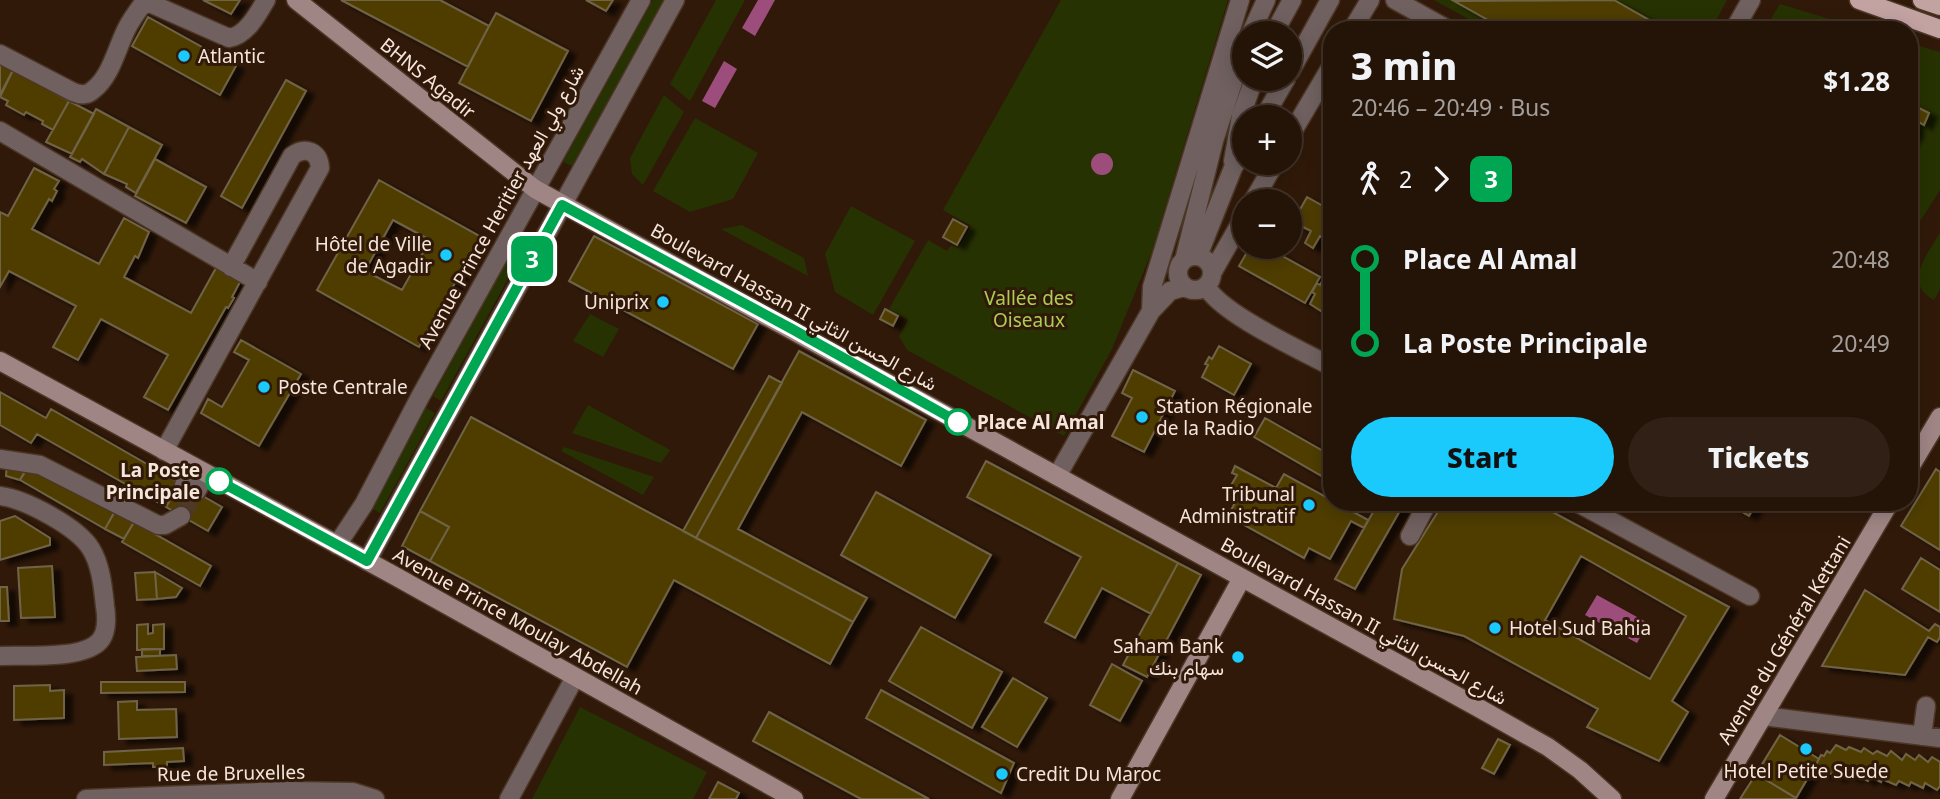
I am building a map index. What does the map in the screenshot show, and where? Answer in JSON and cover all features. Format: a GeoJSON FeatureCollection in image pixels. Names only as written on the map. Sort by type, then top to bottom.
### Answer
{"type":"FeatureCollection","features":[{"type":"Feature","properties":{"kind":"main road"},"geometry":{"type":"LineString","coordinates":[[1859,0],[1918,21]]}},
{"type":"Feature","properties":{"kind":"main road"},"geometry":{"type":"LineString","coordinates":[[1922,0],[1940,6]]}},
{"type":"Feature","properties":{"kind":"main road"},"geometry":{"type":"LineString","coordinates":[[1918,21],[1940,29]]}},
{"type":"Feature","properties":{"kind":"street"},"geometry":{"type":"LineString","coordinates":[[0,54],[73,92],[88,94],[96,89],[103,79],[126,29],[145,1],[229,38],[242,33],[266,0]]}},
{"type":"Feature","properties":{"kind":"street","name":"BHNS Agadir"},"geometry":{"type":"LineString","coordinates":[[296,0],[535,189]]}},
{"type":"Feature","properties":{"kind":"street","name":"Avenue Prince Heritier شارع ولي العهد"},"geometry":{"type":"LineString","coordinates":[[337,545],[364,504],[420,397],[641,0]]}},
{"type":"Feature","properties":{"kind":"street"},"geometry":{"type":"LineString","coordinates":[[367,561],[675,0]]}},
{"type":"Feature","properties":{"kind":"street"},"geometry":{"type":"LineString","coordinates":[[1151,311],[1152,287],[1240,0]]}},
{"type":"Feature","properties":{"kind":"street"},"geometry":{"type":"LineString","coordinates":[[1256,21],[1266,0]]}},
{"type":"Feature","properties":{"kind":"street"},"geometry":{"type":"LineString","coordinates":[[1281,21],[1292,0]]}},
{"type":"Feature","properties":{"kind":"street"},"geometry":{"type":"LineString","coordinates":[[1302,50],[1330,0]]}},
{"type":"Feature","properties":{"kind":"street"},"geometry":{"type":"LineString","coordinates":[[1357,21],[1370,0]]}},
{"type":"Feature","properties":{"kind":"street"},"geometry":{"type":"LineString","coordinates":[[1395,0],[1433,21]]}},
{"type":"Feature","properties":{"kind":"street"},"geometry":{"type":"LineString","coordinates":[[1739,21],[1751,0]]}},
{"type":"Feature","properties":{"kind":"street"},"geometry":{"type":"LineString","coordinates":[[1302,116],[1323,80]]}},
{"type":"Feature","properties":{"kind":"street"},"geometry":{"type":"LineString","coordinates":[[1191,258],[1214,141],[1232,85]]}},
{"type":"Feature","properties":{"kind":"street"},"geometry":{"type":"LineString","coordinates":[[0,131],[258,282]]}},
{"type":"Feature","properties":{"kind":"street"},"geometry":{"type":"LineString","coordinates":[[164,451],[320,168],[314,153],[299,151],[292,156],[231,267]]}},
{"type":"Feature","properties":{"kind":"street"},"geometry":{"type":"LineString","coordinates":[[1232,170],[1191,258],[1177,274],[1184,287],[1191,290],[1209,280],[1232,239]]}},
{"type":"Feature","properties":{"kind":"street","name":"Boulevard Hassan II شارع الحسن الثاني"},"geometry":{"type":"LineString","coordinates":[[535,189],[1548,747],[1580,770],[1612,799]]}},
{"type":"Feature","properties":{"kind":"street"},"geometry":{"type":"LineString","coordinates":[[1191,258],[1210,265],[1212,296],[1228,309],[1323,362]]}},
{"type":"Feature","properties":{"kind":"street"},"geometry":{"type":"LineString","coordinates":[[1057,476],[1151,311],[1170,291],[1184,287]]}},
{"type":"Feature","properties":{"kind":"street","name":"Avenue Prince Moulay Abdellah"},"geometry":{"type":"LineString","coordinates":[[0,361],[367,561],[794,799]]}},
{"type":"Feature","properties":{"kind":"street"},"geometry":{"type":"LineString","coordinates":[[1918,454],[1940,417]]}},
{"type":"Feature","properties":{"kind":"street"},"geometry":{"type":"LineString","coordinates":[[0,459],[40,465],[158,525],[174,516]]}},
{"type":"Feature","properties":{"kind":"street"},"geometry":{"type":"LineString","coordinates":[[190,489],[201,471]]}},
{"type":"Feature","properties":{"kind":"street"},"geometry":{"type":"LineString","coordinates":[[0,496],[25,503],[81,537],[91,548],[102,583],[106,612],[103,637],[96,645],[82,651],[0,656]]}},
{"type":"Feature","properties":{"kind":"street"},"geometry":{"type":"LineString","coordinates":[[1410,536],[1423,511]]}},
{"type":"Feature","properties":{"kind":"street"},"geometry":{"type":"LineString","coordinates":[[1593,511],[1750,596]]}},
{"type":"Feature","properties":{"kind":"street","name":"Avenue du Général Kettani"},"geometry":{"type":"LineString","coordinates":[[1714,799],[1885,511]]}},
{"type":"Feature","properties":{"kind":"street"},"geometry":{"type":"LineString","coordinates":[[1120,799],[1242,578]]}},
{"type":"Feature","properties":{"kind":"street"},"geometry":{"type":"LineString","coordinates":[[509,799],[575,677]]}},
{"type":"Feature","properties":{"kind":"street"},"geometry":{"type":"LineString","coordinates":[[1763,716],[1931,737],[1926,706]]}},
{"type":"Feature","properties":{"kind":"street","name":"Rue de Bruxelles"},"geometry":{"type":"LineString","coordinates":[[86,799],[353,792],[375,799]]}},
{"type":"Feature","properties":{"kind":"green space"},"geometry":{"type":"Polygon","coordinates":[[[653,0],[664,0],[572,166],[563,162],[653,0]]]}},
{"type":"Feature","properties":{"kind":"green space"},"geometry":{"type":"Polygon","coordinates":[[[716,0],[745,0],[690,101],[670,84],[716,0]]]}},
{"type":"Feature","properties":{"kind":"green space","name":"Vallée des Oiseaux"},"geometry":{"type":"Polygon","coordinates":[[[1061,0],[1228,0],[1152,251],[1112,349],[1064,436],[907,350],[899,336],[908,320],[889,309],[928,240],[947,251],[951,245],[958,248],[971,226],[943,210],[1061,0]]]}},
{"type":"Feature","properties":{"kind":"green space"},"geometry":{"type":"Polygon","coordinates":[[[1434,0],[1454,0],[1490,21],[1472,21],[1434,0]]]}},
{"type":"Feature","properties":{"kind":"green space"},"geometry":{"type":"Polygon","coordinates":[[[1614,0],[1727,0],[1716,21],[1649,20],[1614,0]]]}},
{"type":"Feature","properties":{"kind":"green space"},"geometry":{"type":"Polygon","coordinates":[[[1780,4],[1836,21],[1770,21],[1780,4]]]}},
{"type":"Feature","properties":{"kind":"green space"},"geometry":{"type":"Polygon","coordinates":[[[1918,46],[1940,52],[1940,190],[1921,220],[1918,218],[1918,122],[1924,125],[1929,113],[1918,108],[1918,46]]]}},
{"type":"Feature","properties":{"kind":"green space"},"geometry":{"type":"Polygon","coordinates":[[[664,95],[684,112],[643,185],[632,174],[630,158],[664,95]]]}},
{"type":"Feature","properties":{"kind":"green space"},"geometry":{"type":"Polygon","coordinates":[[[695,118],[758,153],[733,199],[690,212],[653,191],[695,118]]]}},
{"type":"Feature","properties":{"kind":"green space"},"geometry":{"type":"Polygon","coordinates":[[[851,206],[915,241],[873,315],[835,292],[825,254],[851,206]]]}},
{"type":"Feature","properties":{"kind":"green space"},"geometry":{"type":"Polygon","coordinates":[[[742,225],[804,258],[808,276],[721,229],[742,225]]]}},
{"type":"Feature","properties":{"kind":"green space"},"geometry":{"type":"Polygon","coordinates":[[[1940,233],[1940,289],[1934,300],[1920,286],[1919,277],[1924,259],[1940,233]]]}},
{"type":"Feature","properties":{"kind":"green space"},"geometry":{"type":"Polygon","coordinates":[[[519,243],[525,248],[441,401],[433,396],[516,244],[519,243]]]}},
{"type":"Feature","properties":{"kind":"green space"},"geometry":{"type":"Polygon","coordinates":[[[590,314],[619,329],[603,357],[573,341],[590,314]]]}},
{"type":"Feature","properties":{"kind":"green space"},"geometry":{"type":"Polygon","coordinates":[[[588,405],[670,450],[661,463],[572,433],[588,405]]]}},
{"type":"Feature","properties":{"kind":"green space"},"geometry":{"type":"Polygon","coordinates":[[[426,408],[435,413],[380,513],[371,508],[426,408]]]}},
{"type":"Feature","properties":{"kind":"green space"},"geometry":{"type":"Polygon","coordinates":[[[564,447],[654,477],[643,495],[561,451],[564,447]]]}},
{"type":"Feature","properties":{"kind":"green space"},"geometry":{"type":"Polygon","coordinates":[[[580,707],[707,772],[693,799],[532,799],[580,707]]]}},
{"type":"Feature","properties":{"kind":"shaded area"},"geometry":{"type":"Polygon","coordinates":[[[758,0],[775,0],[755,36],[742,28],[758,0]]]}},
{"type":"Feature","properties":{"kind":"shaded area"},"geometry":{"type":"Polygon","coordinates":[[[724,61],[737,69],[715,108],[702,101],[724,61]]]}},
{"type":"Feature","properties":{"kind":"shaded area"},"geometry":{"type":"Polygon","coordinates":[[[1098,153],[1106,153],[1113,160],[1113,168],[1106,175],[1098,175],[1091,168],[1091,160],[1098,153]]]}},
{"type":"Feature","properties":{"kind":"shaded area"},"geometry":{"type":"Polygon","coordinates":[[[1597,595],[1648,623],[1637,643],[1585,615],[1597,595]]]}},
{"type":"Feature","properties":{"kind":"building"},"geometry":{"type":"Polygon","coordinates":[[[203,0],[240,0],[231,14],[203,0]]]}},
{"type":"Feature","properties":{"kind":"building"},"geometry":{"type":"Polygon","coordinates":[[[341,0],[440,0],[489,26],[468,67],[341,0]]]}},
{"type":"Feature","properties":{"kind":"building"},"geometry":{"type":"Polygon","coordinates":[[[586,0],[613,0],[606,11],[586,0]]]}},
{"type":"Feature","properties":{"kind":"building"},"geometry":{"type":"Polygon","coordinates":[[[1614,0],[1649,20],[1490,21],[1454,1],[1614,0]]]}},
{"type":"Feature","properties":{"kind":"building"},"geometry":{"type":"Polygon","coordinates":[[[496,13],[568,51],[531,121],[459,83],[496,13]]]}},
{"type":"Feature","properties":{"kind":"building","name":"Atlantic"},"geometry":{"type":"Polygon","coordinates":[[[148,17],[236,66],[220,95],[132,46],[148,17]]]}},
{"type":"Feature","properties":{"kind":"building"},"geometry":{"type":"Polygon","coordinates":[[[0,63],[13,70],[0,95],[0,63]]]}},
{"type":"Feature","properties":{"kind":"building"},"geometry":{"type":"Polygon","coordinates":[[[13,70],[69,101],[53,130],[42,124],[43,121],[6,105],[8,101],[0,97],[13,70]]]}},
{"type":"Feature","properties":{"kind":"building"},"geometry":{"type":"Polygon","coordinates":[[[286,80],[306,91],[242,208],[221,196],[286,80]]]}},
{"type":"Feature","properties":{"kind":"building"},"geometry":{"type":"Polygon","coordinates":[[[69,101],[94,114],[72,154],[46,142],[69,101]]]}},
{"type":"Feature","properties":{"kind":"building"},"geometry":{"type":"Polygon","coordinates":[[[1918,108],[1929,113],[1924,125],[1918,122],[1918,108]]]}},
{"type":"Feature","properties":{"kind":"building"},"geometry":{"type":"Polygon","coordinates":[[[96,109],[129,127],[104,174],[82,159],[80,162],[70,157],[96,109]]]}},
{"type":"Feature","properties":{"kind":"building"},"geometry":{"type":"Polygon","coordinates":[[[129,127],[162,145],[136,193],[126,187],[127,184],[104,174],[129,127]]]}},
{"type":"Feature","properties":{"kind":"building"},"geometry":{"type":"Polygon","coordinates":[[[155,159],[206,187],[186,223],[135,196],[155,159]]]}},
{"type":"Feature","properties":{"kind":"building"},"geometry":{"type":"Polygon","coordinates":[[[34,168],[59,181],[52,201],[49,199],[32,229],[99,264],[124,218],[149,232],[138,258],[135,256],[124,277],[191,313],[216,268],[240,282],[232,297],[234,298],[228,308],[226,307],[168,410],[144,397],[168,355],[101,319],[78,360],[53,347],[76,306],[9,271],[0,287],[0,212],[8,216],[34,168]]]}},
{"type":"Feature","properties":{"kind":"building","name":"Hôtel de Ville de Agadir"},"geometry":{"type":"Polygon","coordinates":[[[379,180],[481,237],[419,347],[317,290],[379,180]],[[393,220],[365,271],[402,290],[430,240],[393,220]]]}},
{"type":"Feature","properties":{"kind":"building"},"geometry":{"type":"Polygon","coordinates":[[[1307,197],[1323,206],[1323,238],[1320,236],[1313,248],[1305,243],[1311,231],[1302,226],[1302,206],[1307,197]]]}},
{"type":"Feature","properties":{"kind":"building"},"geometry":{"type":"Polygon","coordinates":[[[953,219],[967,227],[957,245],[943,237],[953,219]]]}},
{"type":"Feature","properties":{"kind":"building","name":"Uniprix"},"geometry":{"type":"Polygon","coordinates":[[[594,236],[758,324],[733,369],[569,281],[594,236]]]}},
{"type":"Feature","properties":{"kind":"building"},"geometry":{"type":"Polygon","coordinates":[[[1243,259],[1288,259],[1320,277],[1305,303],[1239,266],[1243,259]]]}},
{"type":"Feature","properties":{"kind":"building"},"geometry":{"type":"Polygon","coordinates":[[[1323,280],[1321,311],[1310,304],[1315,294],[1312,292],[1317,283],[1320,285],[1323,280]]]}},
{"type":"Feature","properties":{"kind":"building"},"geometry":{"type":"Polygon","coordinates":[[[885,309],[898,316],[893,326],[880,319],[885,309]]]}},
{"type":"Feature","properties":{"kind":"building","name":"Poste Centrale"},"geometry":{"type":"Polygon","coordinates":[[[241,340],[301,374],[259,446],[201,413],[208,399],[222,407],[249,360],[234,352],[241,340]]]}},
{"type":"Feature","properties":{"kind":"building"},"geometry":{"type":"Polygon","coordinates":[[[1219,346],[1251,364],[1234,395],[1202,377],[1208,365],[1205,364],[1209,357],[1212,359],[1219,346]]]}},
{"type":"Feature","properties":{"kind":"building"},"geometry":{"type":"Polygon","coordinates":[[[799,351],[926,420],[901,466],[802,412],[738,529],[867,598],[853,622],[696,538],[799,351]]]}},
{"type":"Feature","properties":{"kind":"building","name":"Station Régionale de la Radio"},"geometry":{"type":"Polygon","coordinates":[[[1133,370],[1175,391],[1144,452],[1112,436],[1132,398],[1122,393],[1133,370]]]}},
{"type":"Feature","properties":{"kind":"building"},"geometry":{"type":"Polygon","coordinates":[[[769,376],[782,383],[696,538],[683,531],[769,376]]]}},
{"type":"Feature","properties":{"kind":"building"},"geometry":{"type":"Polygon","coordinates":[[[0,392],[46,418],[51,409],[180,483],[166,507],[37,434],[31,443],[0,425],[0,392]]]}},
{"type":"Feature","properties":{"kind":"building"},"geometry":{"type":"Polygon","coordinates":[[[471,417],[853,622],[830,664],[674,580],[627,667],[430,561],[449,527],[420,511],[471,417]]]}},
{"type":"Feature","properties":{"kind":"building"},"geometry":{"type":"Polygon","coordinates":[[[1265,418],[1323,451],[1323,477],[1254,437],[1265,418]]]}},
{"type":"Feature","properties":{"kind":"building"},"geometry":{"type":"Polygon","coordinates":[[[7,461],[28,467],[20,480],[6,476],[7,461]]]}},
{"type":"Feature","properties":{"kind":"building"},"geometry":{"type":"Polygon","coordinates":[[[986,461],[1178,563],[1151,614],[1102,588],[1075,638],[1045,622],[1081,557],[967,497],[986,461]]]}},
{"type":"Feature","properties":{"kind":"building"},"geometry":{"type":"Polygon","coordinates":[[[29,464],[114,513],[105,529],[20,480],[29,464]]]}},
{"type":"Feature","properties":{"kind":"building"},"geometry":{"type":"Polygon","coordinates":[[[1235,466],[1276,488],[1284,474],[1323,495],[1323,511],[1352,511],[1368,520],[1364,528],[1351,521],[1330,559],[1309,548],[1304,558],[1228,516],[1239,495],[1229,489],[1237,475],[1232,473],[1235,466]]]}},
{"type":"Feature","properties":{"kind":"building"},"geometry":{"type":"Polygon","coordinates":[[[1936,469],[1940,472],[1940,550],[1901,526],[1910,511],[1918,511],[1918,498],[1936,469]]]}},
{"type":"Feature","properties":{"kind":"building"},"geometry":{"type":"Polygon","coordinates":[[[180,483],[222,507],[208,531],[166,507],[180,483]]]}},
{"type":"Feature","properties":{"kind":"building"},"geometry":{"type":"Polygon","coordinates":[[[876,492],[991,555],[955,618],[841,555],[876,492]]]}},
{"type":"Feature","properties":{"kind":"building"},"geometry":{"type":"Polygon","coordinates":[[[115,511],[134,522],[124,539],[105,529],[115,511]]]}},
{"type":"Feature","properties":{"kind":"building"},"geometry":{"type":"Polygon","coordinates":[[[420,511],[449,527],[430,561],[402,546],[420,511]]]}},
{"type":"Feature","properties":{"kind":"building"},"geometry":{"type":"Polygon","coordinates":[[[1374,511],[1400,511],[1355,589],[1335,579],[1374,511]]]}},
{"type":"Feature","properties":{"kind":"building","name":"Hotel Sud Bahia"},"geometry":{"type":"Polygon","coordinates":[[[1438,511],[1551,511],[1729,607],[1672,701],[1688,712],[1659,761],[1587,727],[1598,709],[1464,636],[1394,619],[1402,569],[1438,511]],[[1581,556],[1545,620],[1650,679],[1686,616],[1581,556]]]}},
{"type":"Feature","properties":{"kind":"building"},"geometry":{"type":"Polygon","coordinates":[[[15,516],[50,538],[50,545],[0,560],[0,521],[15,516]]]}},
{"type":"Feature","properties":{"kind":"building"},"geometry":{"type":"Polygon","coordinates":[[[134,522],[211,566],[200,586],[122,542],[134,522]]]}},
{"type":"Feature","properties":{"kind":"building"},"geometry":{"type":"Polygon","coordinates":[[[1921,558],[1940,570],[1940,612],[1902,589],[1921,558]]]}},
{"type":"Feature","properties":{"kind":"building"},"geometry":{"type":"Polygon","coordinates":[[[1178,563],[1201,575],[1147,677],[1123,665],[1178,563]]]}},
{"type":"Feature","properties":{"kind":"building"},"geometry":{"type":"Polygon","coordinates":[[[52,566],[55,617],[21,618],[18,568],[52,566]]]}},
{"type":"Feature","properties":{"kind":"building"},"geometry":{"type":"Polygon","coordinates":[[[155,572],[182,588],[176,597],[157,599],[155,572]]]}},
{"type":"Feature","properties":{"kind":"building"},"geometry":{"type":"Polygon","coordinates":[[[155,572],[157,599],[137,600],[135,573],[155,572]]]}},
{"type":"Feature","properties":{"kind":"building"},"geometry":{"type":"Polygon","coordinates":[[[0,587],[7,587],[9,621],[0,621],[0,587]]]}},
{"type":"Feature","properties":{"kind":"building"},"geometry":{"type":"Polygon","coordinates":[[[1865,590],[1929,631],[1935,624],[1940,627],[1937,642],[1928,637],[1905,675],[1822,666],[1865,590]]]}},
{"type":"Feature","properties":{"kind":"building"},"geometry":{"type":"Polygon","coordinates":[[[148,624],[148,634],[153,633],[153,625],[164,624],[164,649],[137,650],[137,625],[148,624]]]}},
{"type":"Feature","properties":{"kind":"building"},"geometry":{"type":"Polygon","coordinates":[[[921,627],[1002,672],[972,728],[889,681],[921,627]]]}},
{"type":"Feature","properties":{"kind":"building"},"geometry":{"type":"Polygon","coordinates":[[[142,649],[160,649],[160,656],[142,656],[142,649]]]}},
{"type":"Feature","properties":{"kind":"building"},"geometry":{"type":"Polygon","coordinates":[[[176,655],[177,669],[137,671],[136,657],[176,655]]]}},
{"type":"Feature","properties":{"kind":"building"},"geometry":{"type":"Polygon","coordinates":[[[1112,664],[1142,681],[1120,721],[1090,705],[1112,664]]]}},
{"type":"Feature","properties":{"kind":"building"},"geometry":{"type":"Polygon","coordinates":[[[1013,678],[1047,698],[1017,747],[982,727],[1013,678]]]}},
{"type":"Feature","properties":{"kind":"building"},"geometry":{"type":"Polygon","coordinates":[[[101,682],[185,682],[185,692],[101,693],[101,682]]]}},
{"type":"Feature","properties":{"kind":"building"},"geometry":{"type":"Polygon","coordinates":[[[50,685],[50,691],[64,690],[64,718],[14,720],[14,686],[50,685]]]}},
{"type":"Feature","properties":{"kind":"building"},"geometry":{"type":"Polygon","coordinates":[[[881,690],[1014,763],[1001,793],[866,718],[881,690]]]}},
{"type":"Feature","properties":{"kind":"building"},"geometry":{"type":"Polygon","coordinates":[[[137,701],[137,710],[176,709],[177,737],[119,739],[118,702],[137,701]]]}},
{"type":"Feature","properties":{"kind":"building"},"geometry":{"type":"Polygon","coordinates":[[[769,712],[929,799],[861,799],[753,741],[769,712]]]}},
{"type":"Feature","properties":{"kind":"building"},"geometry":{"type":"Polygon","coordinates":[[[1780,735],[1819,759],[1796,798],[1756,774],[1780,735]]]}},
{"type":"Feature","properties":{"kind":"building"},"geometry":{"type":"Polygon","coordinates":[[[1498,739],[1510,745],[1494,774],[1482,768],[1498,739]]]}},
{"type":"Feature","properties":{"kind":"building"},"geometry":{"type":"Polygon","coordinates":[[[1836,745],[1846,750],[1849,747],[1861,752],[1864,748],[1873,754],[1877,751],[1887,756],[1891,751],[1902,760],[1906,754],[1915,760],[1919,755],[1928,762],[1932,757],[1940,762],[1940,786],[1937,790],[1925,783],[1923,788],[1911,782],[1909,786],[1899,781],[1896,785],[1871,777],[1868,781],[1857,775],[1853,778],[1843,772],[1838,778],[1828,772],[1824,775],[1814,768],[1821,755],[1824,756],[1827,751],[1830,753],[1836,745]]]}},
{"type":"Feature","properties":{"kind":"building"},"geometry":{"type":"Polygon","coordinates":[[[183,748],[184,761],[167,762],[167,767],[153,767],[153,763],[104,765],[104,752],[183,748]]]}},
{"type":"Feature","properties":{"kind":"building"},"geometry":{"type":"Polygon","coordinates":[[[1756,774],[1796,798],[1740,799],[1756,774]]]}},
{"type":"Feature","properties":{"kind":"building"},"geometry":{"type":"Polygon","coordinates":[[[718,782],[739,793],[736,799],[709,799],[718,782]]]}},
{"type":"Feature","properties":{"kind":"tunnel"},"geometry":{"type":"LineString","coordinates":[[181,516],[196,492]]}},
{"type":"Feature","properties":{"kind":"bus line","name":"3"},"geometry":{"type":"LineString","coordinates":[[219,481],[367,561],[562,205],[873,373],[958,422]]}},
{"type":"Feature","properties":{"kind":"place","name":"Atlantic"},"geometry":{"type":"Point","coordinates":[184,56]}},
{"type":"Feature","properties":{"kind":"place","name":"Hôtel de Ville de Agadir"},"geometry":{"type":"Point","coordinates":[446,255]}},
{"type":"Feature","properties":{"kind":"place","name":"Uniprix"},"geometry":{"type":"Point","coordinates":[663,302]}},
{"type":"Feature","properties":{"kind":"place","name":"Poste Centrale"},"geometry":{"type":"Point","coordinates":[264,387]}},
{"type":"Feature","properties":{"kind":"place","name":"Station Régionale de la Radio"},"geometry":{"type":"Point","coordinates":[1142,417]}},
{"type":"Feature","properties":{"kind":"place","name":"Place Al Amal"},"geometry":{"type":"Point","coordinates":[958,422]}},
{"type":"Feature","properties":{"kind":"place","name":"La Poste Principale"},"geometry":{"type":"Point","coordinates":[219,481]}},
{"type":"Feature","properties":{"kind":"place","name":"Tribunal Administratif"},"geometry":{"type":"Point","coordinates":[1309,505]}},
{"type":"Feature","properties":{"kind":"place","name":"Hotel Sud Bahia"},"geometry":{"type":"Point","coordinates":[1495,628]}},
{"type":"Feature","properties":{"kind":"place","name":"Saham Bank سهام بنك"},"geometry":{"type":"Point","coordinates":[1238,657]}},
{"type":"Feature","properties":{"kind":"place","name":"Hotel Petite Suede"},"geometry":{"type":"Point","coordinates":[1806,749]}},
{"type":"Feature","properties":{"kind":"place","name":"Credit Du Maroc"},"geometry":{"type":"Point","coordinates":[1002,774]}}]}
